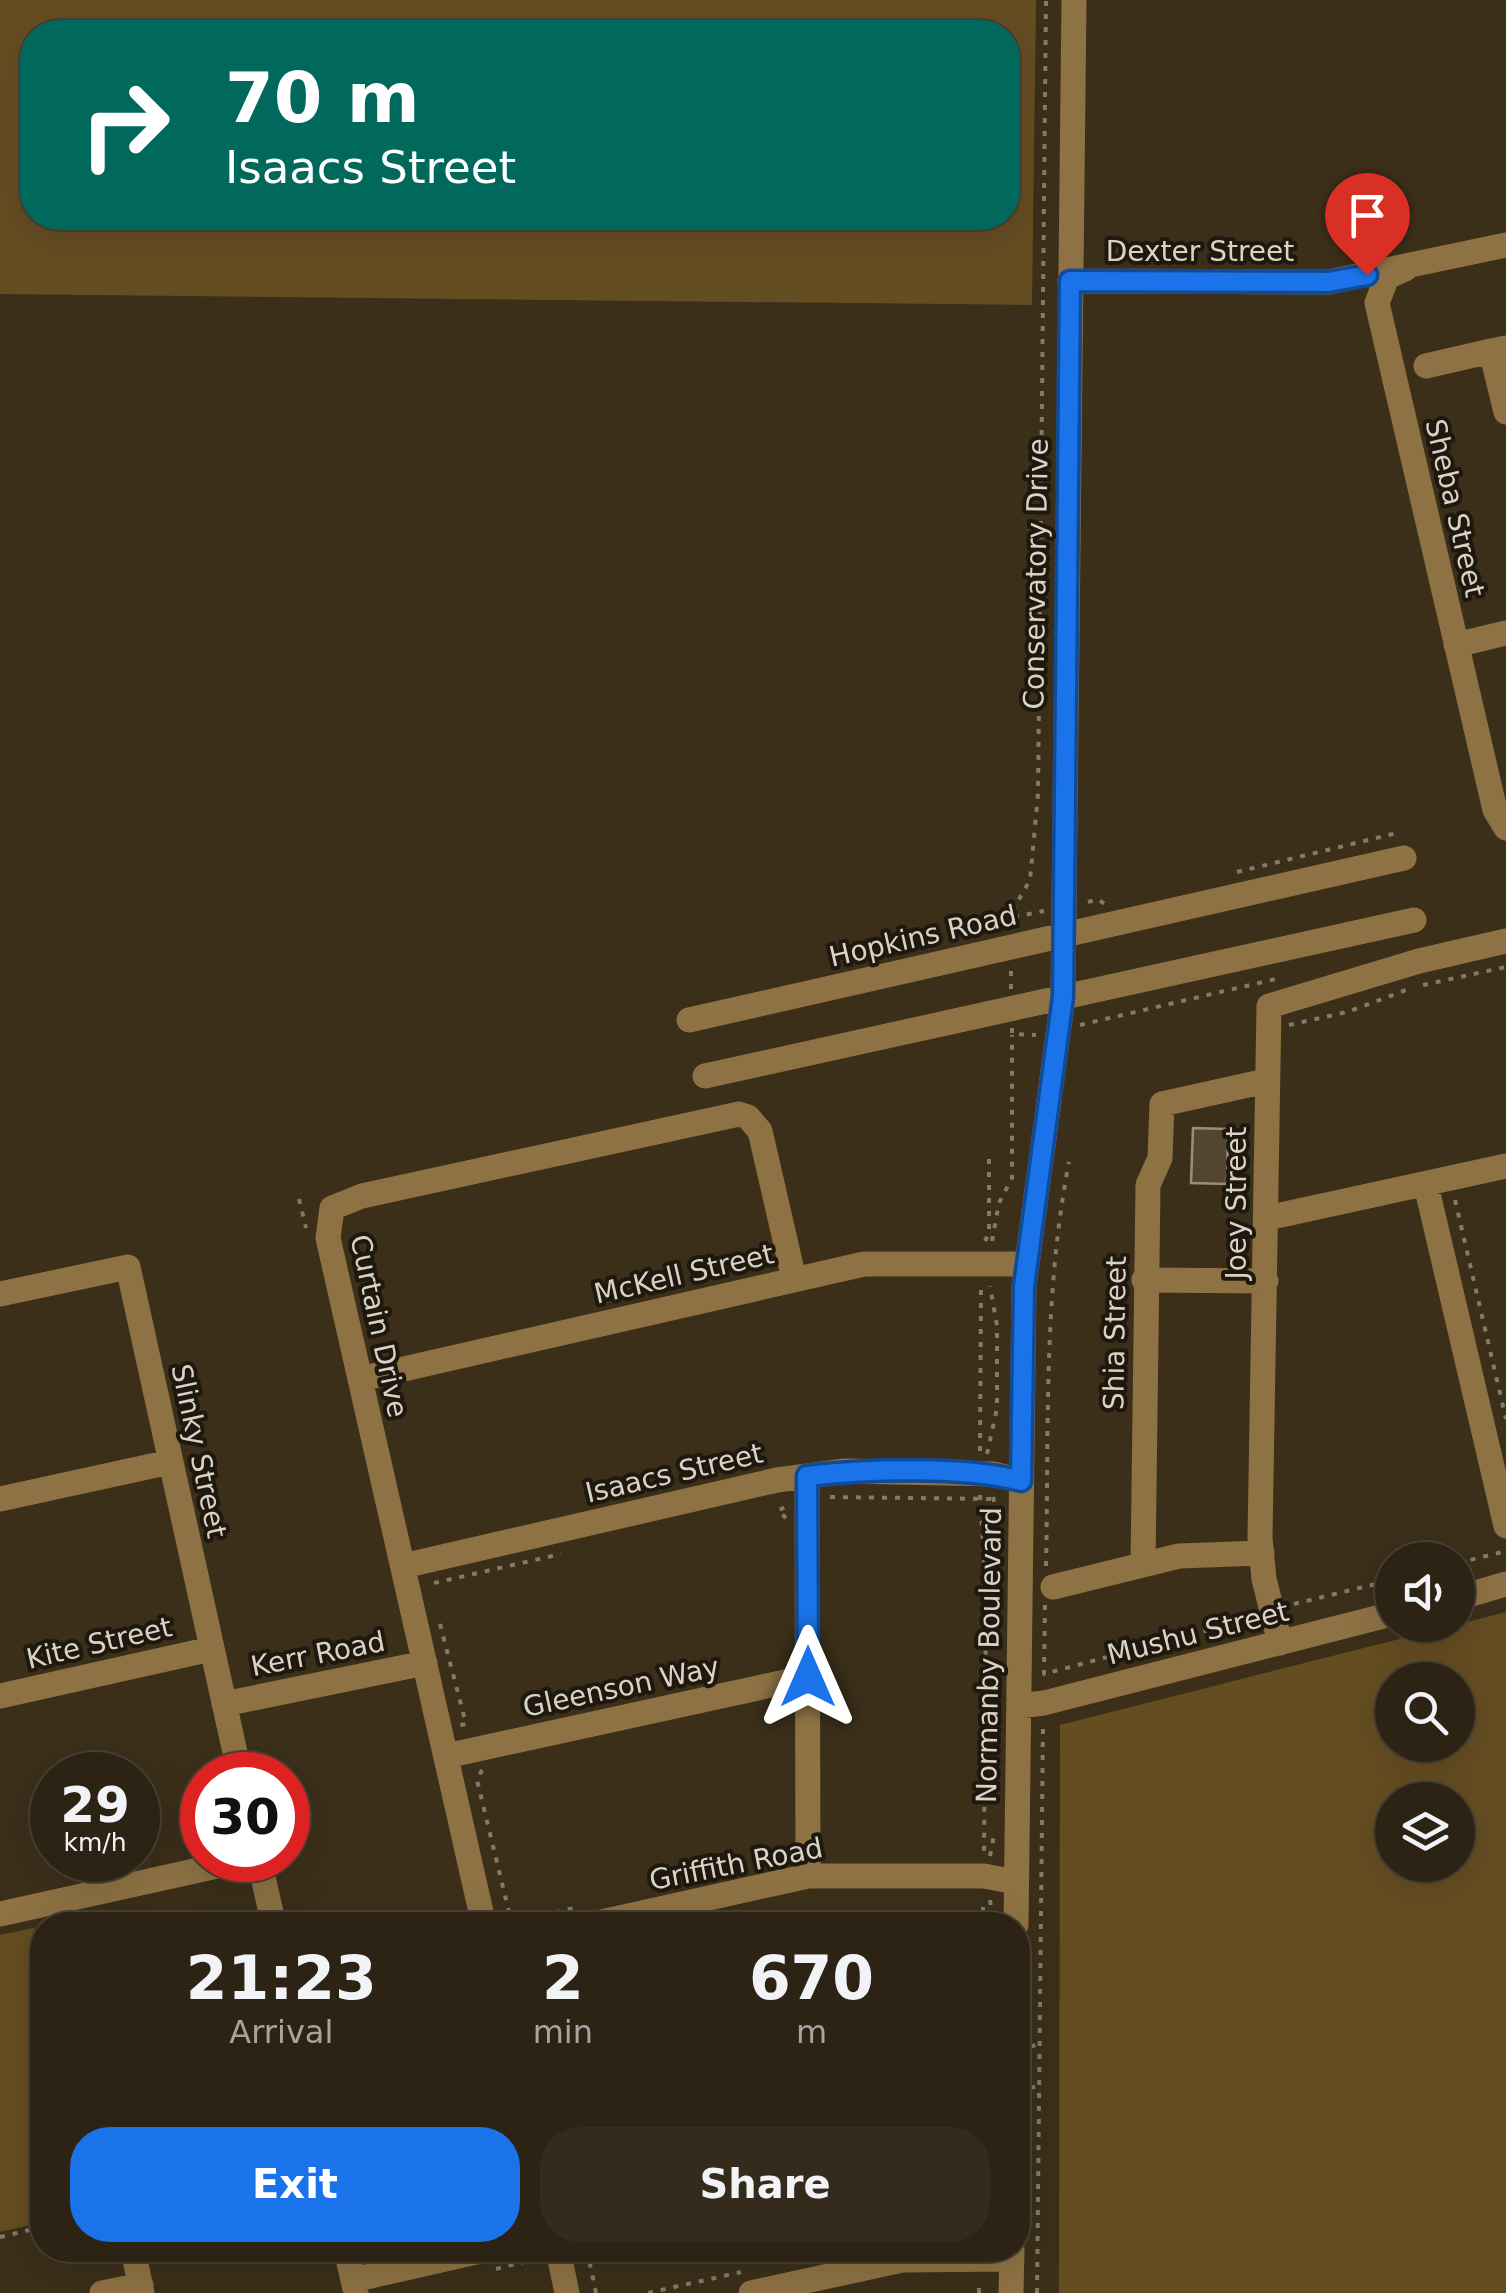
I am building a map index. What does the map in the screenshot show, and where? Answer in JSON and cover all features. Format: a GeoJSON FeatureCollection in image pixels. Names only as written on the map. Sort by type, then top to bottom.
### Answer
{"type":"FeatureCollection","features":[{"type":"Feature","properties":{"kind":"street","name":"Conservatory Drive"},"geometry":{"type":"LineString","coordinates":[[1045,1148],[1063,997],[1074,0]]}},
{"type":"Feature","properties":{"kind":"street","name":"Dexter Street"},"geometry":{"type":"LineString","coordinates":[[1070,281],[1329,282],[1506,246]]}},
{"type":"Feature","properties":{"kind":"street","name":"Sheba Street"},"geometry":{"type":"LineString","coordinates":[[1405,269],[1387,277],[1377,303],[1495,810],[1506,828]]}},
{"type":"Feature","properties":{"kind":"street"},"geometry":{"type":"LineString","coordinates":[[1426,366],[1499,350],[1506,412]]}},
{"type":"Feature","properties":{"kind":"street"},"geometry":{"type":"LineString","coordinates":[[1456,645],[1506,633]]}},
{"type":"Feature","properties":{"kind":"street","name":"Hopkins Road"},"geometry":{"type":"LineString","coordinates":[[689,1020],[1404,858]]}},
{"type":"Feature","properties":{"kind":"street"},"geometry":{"type":"LineString","coordinates":[[706,1076],[1414,920]]}},
{"type":"Feature","properties":{"kind":"street","name":"Joey Street"},"geometry":{"type":"LineString","coordinates":[[1280,1643],[1262,1552],[1269,1006],[1419,960],[1506,942]]}},
{"type":"Feature","properties":{"kind":"street","name":"Shia Street"},"geometry":{"type":"LineString","coordinates":[[1144,1565],[1144,1280],[1148,1185],[1160,1158],[1162,1104],[1266,1080]]}},
{"type":"Feature","properties":{"kind":"street","name":"Curtain Drive"},"geometry":{"type":"LineString","coordinates":[[481,1912],[327,1227],[332,1208],[362,1196],[739,1114],[748,1117],[760,1131],[794,1279]]}},
{"type":"Feature","properties":{"kind":"street","name":"Normanby Boulevard"},"geometry":{"type":"LineString","coordinates":[[1016,1904],[1031,1704],[1021,1481],[1026,1264],[1045,1148]]}},
{"type":"Feature","properties":{"kind":"street"},"geometry":{"type":"LineString","coordinates":[[1267,1218],[1437,1197],[1506,1166]]}},
{"type":"Feature","properties":{"kind":"street"},"geometry":{"type":"LineString","coordinates":[[1437,1197],[1506,1526]]}},
{"type":"Feature","properties":{"kind":"street","name":"McKell Street"},"geometry":{"type":"LineString","coordinates":[[360,1379],[864,1264],[1026,1264]]}},
{"type":"Feature","properties":{"kind":"street","name":"Slinky Street"},"geometry":{"type":"LineString","coordinates":[[0,1294],[128,1267],[235,1752]]}},
{"type":"Feature","properties":{"kind":"street"},"geometry":{"type":"LineString","coordinates":[[1144,1280],[1266,1281]]}},
{"type":"Feature","properties":{"kind":"street"},"geometry":{"type":"LineString","coordinates":[[0,1499],[170,1462]]}},
{"type":"Feature","properties":{"kind":"street","name":"Isaacs Street"},"geometry":{"type":"LineString","coordinates":[[402,1566],[808,1489],[846,1471],[987,1466],[1021,1481]]}},
{"type":"Feature","properties":{"kind":"street"},"geometry":{"type":"LineString","coordinates":[[808,1489],[808,1876]]}},
{"type":"Feature","properties":{"kind":"street"},"geometry":{"type":"LineString","coordinates":[[1048,1589],[1178,1556],[1262,1552]]}},
{"type":"Feature","properties":{"kind":"street"},"geometry":{"type":"LineString","coordinates":[[1475,1593],[1506,1584]]}},
{"type":"Feature","properties":{"kind":"street","name":"Mushu Street"},"geometry":{"type":"LineString","coordinates":[[1031,1704],[1375,1618]]}},
{"type":"Feature","properties":{"kind":"street","name":"Kite Street"},"geometry":{"type":"LineString","coordinates":[[0,1696],[212,1648]]}},
{"type":"Feature","properties":{"kind":"street","name":"Kerr Road"},"geometry":{"type":"LineString","coordinates":[[224,1704],[424,1663]]}},
{"type":"Feature","properties":{"kind":"street","name":"Gleenson Way"},"geometry":{"type":"LineString","coordinates":[[446,1756],[808,1677]]}},
{"type":"Feature","properties":{"kind":"street"},"geometry":{"type":"LineString","coordinates":[[61,1912],[147,1881],[180,1874]]}},
{"type":"Feature","properties":{"kind":"street","name":"Griffith Road"},"geometry":{"type":"LineString","coordinates":[[646,1912],[808,1876],[987,1883],[1016,1904]]}},
{"type":"Feature","properties":{"kind":"street"},"geometry":{"type":"LineString","coordinates":[[264,1882],[271,1912]]}},
{"type":"Feature","properties":{"kind":"street"},"geometry":{"type":"LineString","coordinates":[[0,1914],[30,1913]]}},
{"type":"Feature","properties":{"kind":"street"},"geometry":{"type":"LineString","coordinates":[[102,2293],[142,2289],[136,2262]]}},
{"type":"Feature","properties":{"kind":"street"},"geometry":{"type":"LineString","coordinates":[[355,2286],[477,2262]]}},
{"type":"Feature","properties":{"kind":"street"},"geometry":{"type":"LineString","coordinates":[[553,2262],[568,2293]]}},
{"type":"Feature","properties":{"kind":"street"},"geometry":{"type":"LineString","coordinates":[[750,2293],[791,2289],[894,2262]]}},
{"type":"Feature","properties":{"kind":"street"},"geometry":{"type":"LineString","coordinates":[[1011,2293],[1012,2262]]}},
{"type":"Feature","properties":{"kind":"path"},"geometry":{"type":"LineString","coordinates":[[1012,918],[1030,880],[1038,794],[1046,0]]}},
{"type":"Feature","properties":{"kind":"path"},"geometry":{"type":"LineString","coordinates":[[1287,1025],[1347,1012],[1414,987],[1506,967]]}},
{"type":"Feature","properties":{"kind":"path"},"geometry":{"type":"LineString","coordinates":[[1108,1018],[1293,975]]}},
{"type":"Feature","properties":{"kind":"path"},"geometry":{"type":"LineString","coordinates":[[987,1466],[997,1408],[998,1336],[985,1265],[998,1203],[1012,1178],[1012,1034],[1001,1032]]}},
{"type":"Feature","properties":{"kind":"path"},"geometry":{"type":"LineString","coordinates":[[989,1152],[985,1265],[987,1466],[999,1522]]}},
{"type":"Feature","properties":{"kind":"path"},"geometry":{"type":"LineString","coordinates":[[1037,2293],[1042,1897],[1031,1704],[1044,1674],[1048,1589],[1048,1314],[1054,1245],[1069,1162]]}},
{"type":"Feature","properties":{"kind":"path"},"geometry":{"type":"LineString","coordinates":[[1472,1195],[1437,1197],[1506,1419]]}},
{"type":"Feature","properties":{"kind":"path"},"geometry":{"type":"LineString","coordinates":[[788,1520],[778,1510],[808,1489],[827,1497],[980,1499],[986,1591],[987,1883],[992,1912]]}},
{"type":"Feature","properties":{"kind":"path"},"geometry":{"type":"LineString","coordinates":[[1475,1559],[1506,1551]]}},
{"type":"Feature","properties":{"kind":"path"},"geometry":{"type":"LineString","coordinates":[[432,1593],[434,1584]]}},
{"type":"Feature","properties":{"kind":"path"},"geometry":{"type":"LineString","coordinates":[[1290,1591],[1295,1606],[1375,1585]]}},
{"type":"Feature","properties":{"kind":"path"},"geometry":{"type":"LineString","coordinates":[[437,1612],[458,1687]]}},
{"type":"Feature","properties":{"kind":"path"},"geometry":{"type":"LineString","coordinates":[[1044,1674],[1255,1617]]}},
{"type":"Feature","properties":{"kind":"path"},"geometry":{"type":"LineString","coordinates":[[983,1912],[997,1820]]}},
{"type":"Feature","properties":{"kind":"path"},"geometry":{"type":"LineString","coordinates":[[987,1883],[1016,1904],[1042,1897]]}},
{"type":"Feature","properties":{"kind":"path"},"geometry":{"type":"LineString","coordinates":[[1030,2047],[1040,2044]]}},
{"type":"Feature","properties":{"kind":"path"},"geometry":{"type":"LineString","coordinates":[[1030,2088],[1040,2085]]}},
{"type":"Feature","properties":{"kind":"path"},"geometry":{"type":"LineString","coordinates":[[0,2237],[30,2230]]}},
{"type":"Feature","properties":{"kind":"path"},"geometry":{"type":"LineString","coordinates":[[590,2262],[596,2293]]}},
{"type":"Feature","properties":{"kind":"shaded area"},"geometry":{"type":"Polygon","coordinates":[[[0,0],[1036,0],[1032,305],[0,294],[0,0]]]}},
{"type":"Feature","properties":{"kind":"shaded area"},"geometry":{"type":"Polygon","coordinates":[[[1506,1612],[1506,2293],[1059,2293],[1060,1725],[1388,1642],[1475,1642],[1475,1620],[1506,1612]]]}},
{"type":"Feature","properties":{"kind":"shaded area"},"geometry":{"type":"Polygon","coordinates":[[[30,1929],[30,2225],[0,2232],[0,1935],[30,1929]]]}},
{"type":"Feature","properties":{"kind":"building"},"geometry":{"type":"Polygon","coordinates":[[[1193,1128],[1228,1129],[1227,1184],[1191,1183],[1193,1128]]]}},
{"type":"Feature","properties":{"kind":"route"},"geometry":{"type":"LineString","coordinates":[[808,1677],[807,1476],[846,1471],[994,1474],[1021,1481],[1024,1286],[1063,997],[1070,281],[1329,282],[1367,275]]}}]}
